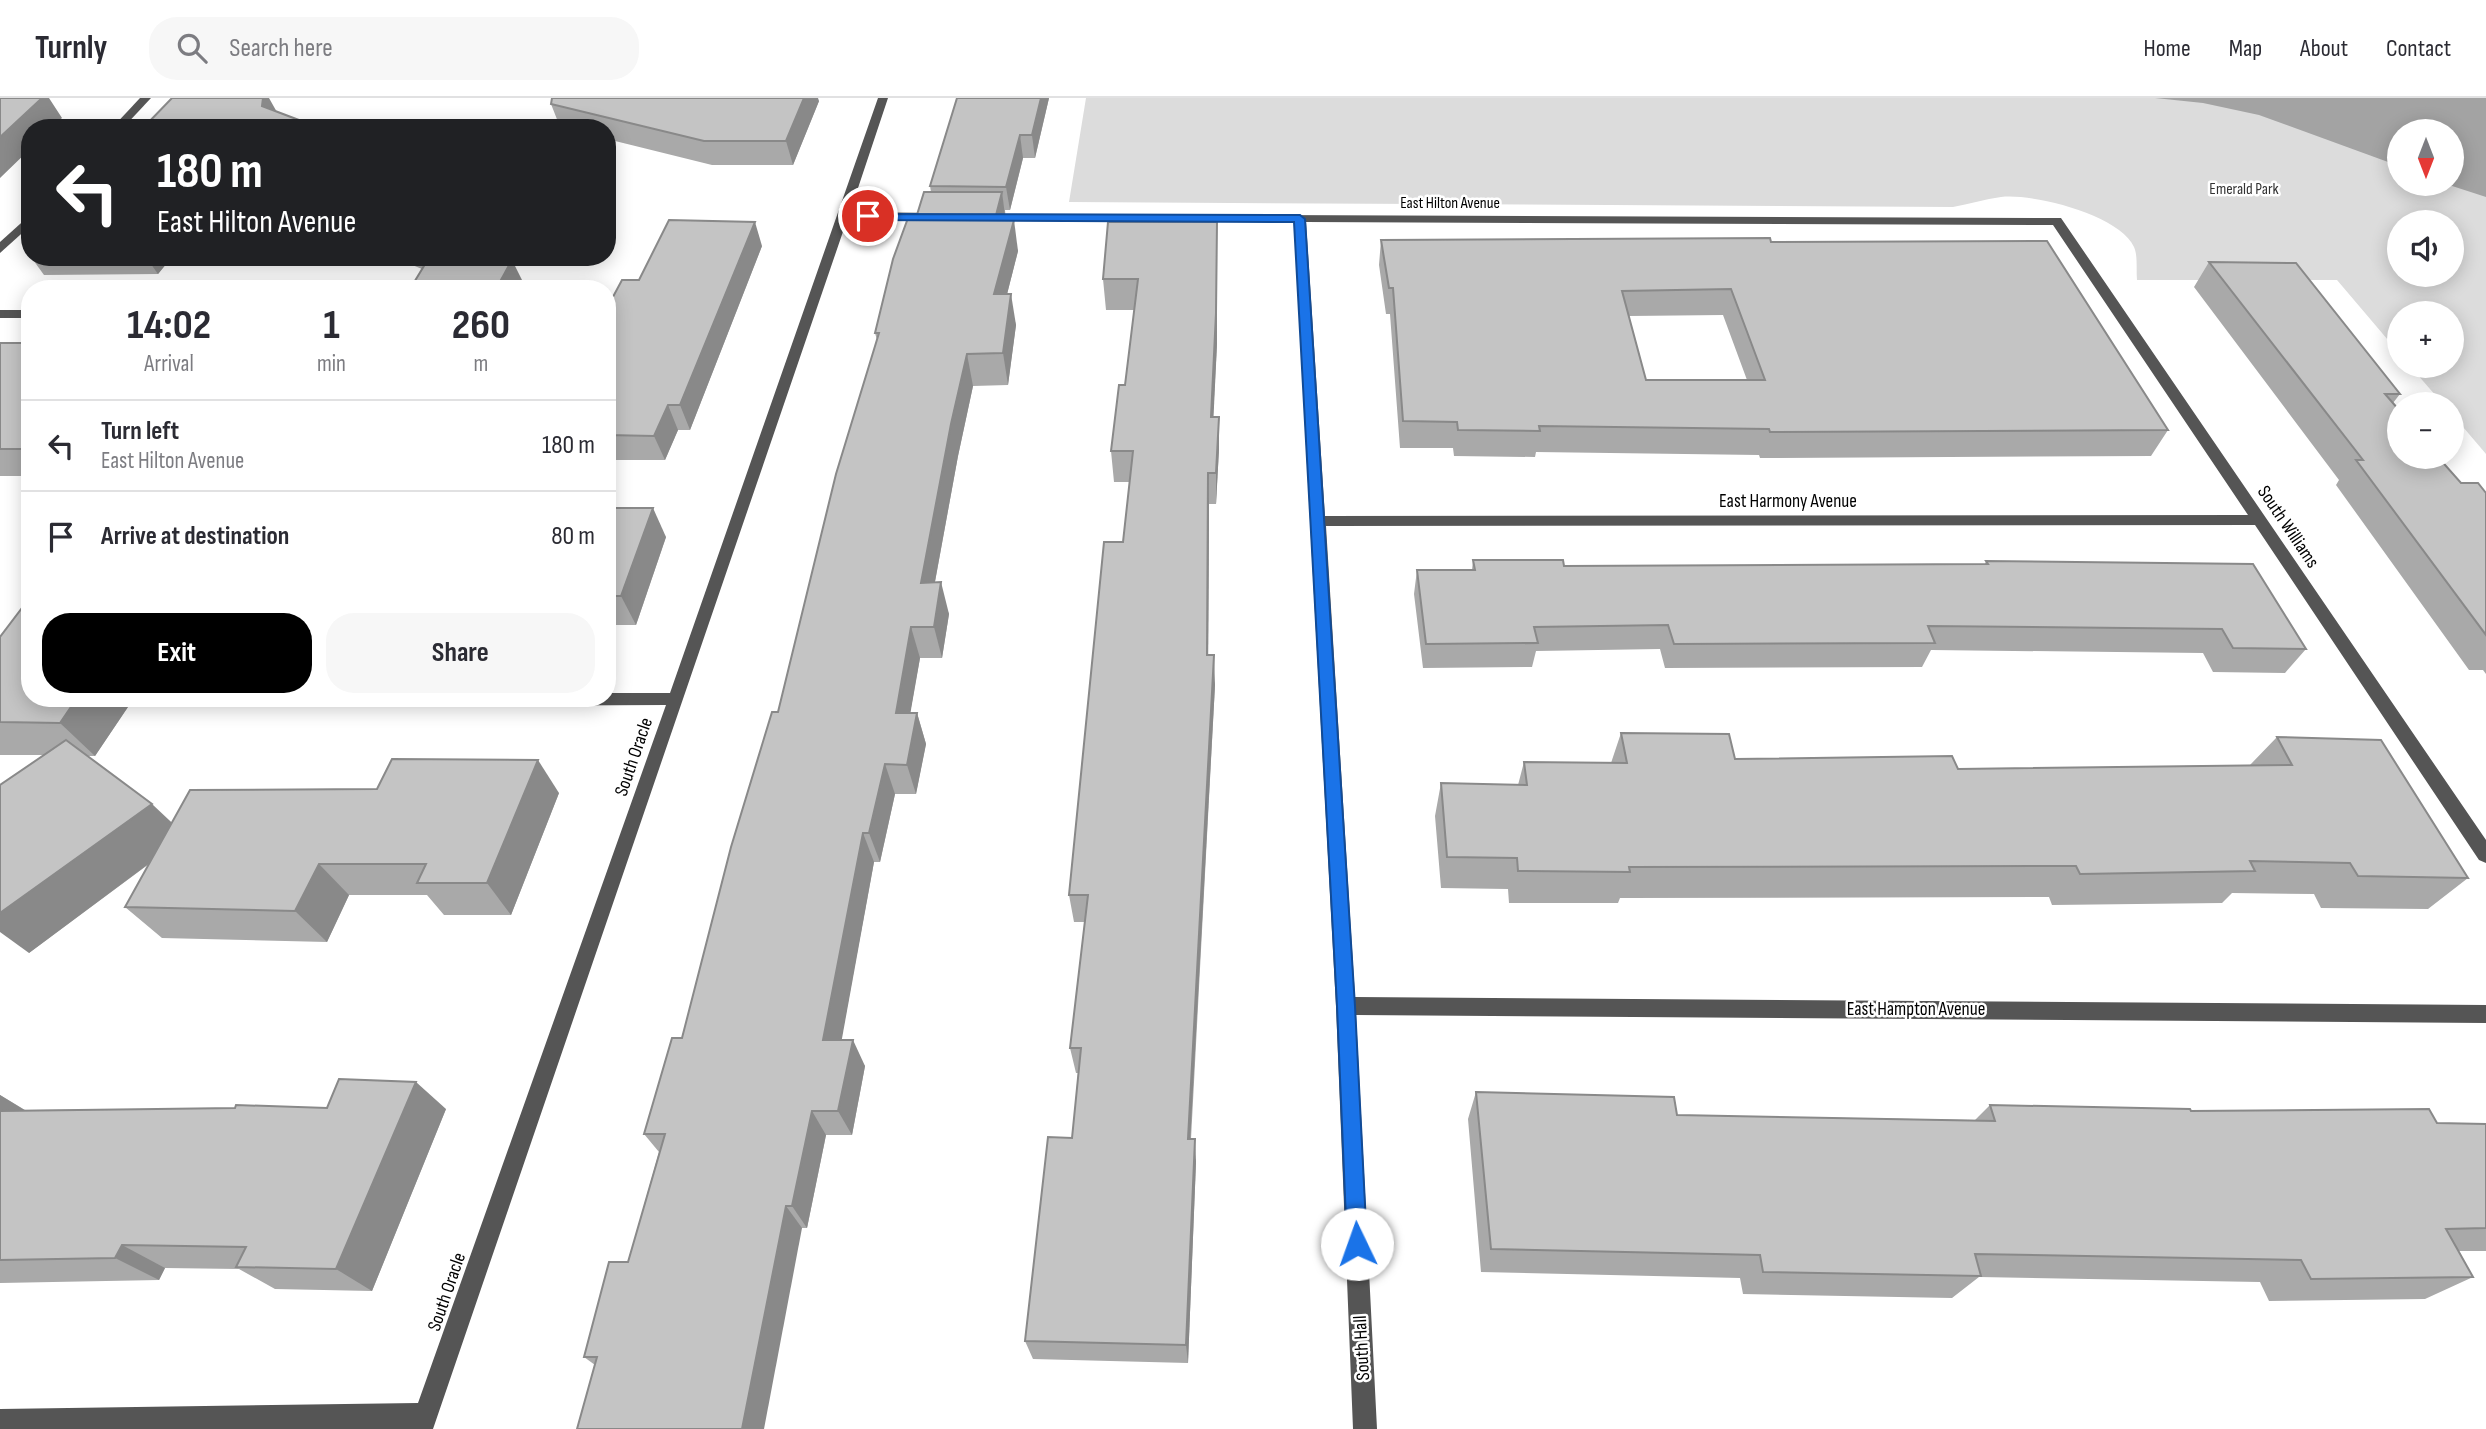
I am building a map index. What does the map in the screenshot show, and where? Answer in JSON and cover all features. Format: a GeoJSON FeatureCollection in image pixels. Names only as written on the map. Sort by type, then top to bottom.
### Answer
{"type":"FeatureCollection","features":[{"type":"Feature","properties":{"kind":"street"},"geometry":{"type":"LineString","coordinates":[[126,119],[146,98]]}},
{"type":"Feature","properties":{"kind":"street","name":"South Oracle"},"geometry":{"type":"LineString","coordinates":[[424,1422],[883,98]]}},
{"type":"Feature","properties":{"kind":"street","name":"East Hilton Avenue"},"geometry":{"type":"LineString","coordinates":[[842,216],[2057,221]]}},
{"type":"Feature","properties":{"kind":"street","name":"South Hall"},"geometry":{"type":"LineString","coordinates":[[1300,219],[1346,1006],[1365,1429]]}},
{"type":"Feature","properties":{"kind":"street","name":"South Williams"},"geometry":{"type":"LineString","coordinates":[[2057,221],[2486,855]]}},
{"type":"Feature","properties":{"kind":"street"},"geometry":{"type":"LineString","coordinates":[[0,249],[21,228]]}},
{"type":"Feature","properties":{"kind":"street"},"geometry":{"type":"LineString","coordinates":[[0,314],[21,314]]}},
{"type":"Feature","properties":{"kind":"street","name":"East Harmony Avenue"},"geometry":{"type":"LineString","coordinates":[[1317,521],[2259,520]]}},
{"type":"Feature","properties":{"kind":"street"},"geometry":{"type":"LineString","coordinates":[[616,699],[676,699]]}},
{"type":"Feature","properties":{"kind":"street","name":"East Hampton Avenue"},"geometry":{"type":"LineString","coordinates":[[1346,1006],[2486,1014]]}},
{"type":"Feature","properties":{"kind":"street"},"geometry":{"type":"LineString","coordinates":[[0,1421],[424,1422]]}},
{"type":"Feature","properties":{"kind":"green space","name":"Emerald Park"},"geometry":{"type":"Polygon","coordinates":[[[1086,98],[2486,98],[2486,454],[2464,428],[2464,392],[2433,392],[2420,378],[2464,378],[2464,301],[2387,301],[2387,339],[2337,280],[2137,280],[2134,247],[2126,236],[2112,225],[2074,208],[2015,197],[2001,197],[1953,207],[1069,202],[1086,98]]]}},
{"type":"Feature","properties":{"kind":"shaded area"},"geometry":{"type":"Polygon","coordinates":[[[2155,98],[2486,98],[2486,197],[2464,190],[2464,119],[2387,119],[2387,162],[2259,115],[2203,103],[2155,98]]]}},
{"type":"Feature","properties":{"kind":"building"},"geometry":{"type":"Polygon","coordinates":[[[0,98],[42,98],[0,137],[0,98]]]}},
{"type":"Feature","properties":{"kind":"building"},"geometry":{"type":"Polygon","coordinates":[[[172,98],[263,98],[262,106],[296,119],[152,119],[172,98]]]}},
{"type":"Feature","properties":{"kind":"building"},"geometry":{"type":"Polygon","coordinates":[[[552,98],[804,98],[786,141],[704,141],[551,104],[552,98]]]}},
{"type":"Feature","properties":{"kind":"building"},"geometry":{"type":"Polygon","coordinates":[[[957,98],[1041,98],[1032,135],[1020,135],[1006,187],[930,186],[957,98]]]}},
{"type":"Feature","properties":{"kind":"building"},"geometry":{"type":"Polygon","coordinates":[[[924,192],[1002,192],[995,219],[1014,220],[994,294],[1011,294],[1003,353],[967,354],[921,583],[941,582],[934,627],[911,627],[896,713],[917,713],[907,765],[885,764],[869,833],[863,833],[823,1040],[853,1040],[838,1111],[812,1111],[792,1206],[786,1206],[742,1429],[577,1429],[597,1357],[584,1357],[609,1262],[628,1262],[665,1134],[644,1134],[672,1038],[682,1038],[731,847],[772,712],[778,712],[836,474],[879,333],[875,333],[893,259],[908,218],[916,218],[924,192]]]}},
{"type":"Feature","properties":{"kind":"building"},"geometry":{"type":"Polygon","coordinates":[[[669,220],[755,222],[680,405],[668,405],[654,436],[616,435],[616,291],[622,280],[639,280],[669,220]]]}},
{"type":"Feature","properties":{"kind":"building"},"geometry":{"type":"Polygon","coordinates":[[[1108,222],[1217,222],[1211,417],[1219,417],[1216,473],[1208,473],[1207,655],[1214,655],[1188,1139],[1195,1139],[1186,1345],[1025,1341],[1048,1137],[1072,1138],[1081,1048],[1070,1048],[1088,895],[1069,895],[1104,542],[1123,542],[1133,451],[1111,451],[1119,385],[1125,385],[1138,279],[1103,279],[1108,222]]]}},
{"type":"Feature","properties":{"kind":"building"},"geometry":{"type":"Polygon","coordinates":[[[1770,238],[1771,242],[2047,241],[2168,430],[1770,432],[1769,429],[1539,426],[1540,431],[1458,430],[1457,422],[1403,421],[1393,288],[1389,288],[1381,240],[1770,238]],[[1731,289],[1622,291],[1646,380],[1765,380],[1731,289]]]}},
{"type":"Feature","properties":{"kind":"building"},"geometry":{"type":"Polygon","coordinates":[[[2209,262],[2296,263],[2398,392],[2385,394],[2387,469],[2449,469],[2461,483],[2478,483],[2486,493],[2486,635],[2356,460],[2363,460],[2209,262]]]}},
{"type":"Feature","properties":{"kind":"building"},"geometry":{"type":"Polygon","coordinates":[[[424,266],[509,266],[501,280],[415,280],[424,266]]]}},
{"type":"Feature","properties":{"kind":"building"},"geometry":{"type":"Polygon","coordinates":[[[0,343],[21,343],[21,449],[0,449],[0,343]]]}},
{"type":"Feature","properties":{"kind":"building"},"geometry":{"type":"Polygon","coordinates":[[[616,508],[653,508],[621,596],[616,596],[616,508]]]}},
{"type":"Feature","properties":{"kind":"building"},"geometry":{"type":"Polygon","coordinates":[[[1473,560],[1563,560],[1564,566],[1988,564],[1986,561],[2253,564],[2306,649],[2233,648],[2222,629],[1928,626],[1935,643],[1674,644],[1668,625],[1534,627],[1538,643],[1426,644],[1417,570],[1475,570],[1473,560]]]}},
{"type":"Feature","properties":{"kind":"building"},"geometry":{"type":"Polygon","coordinates":[[[21,609],[21,707],[71,707],[60,723],[0,722],[0,637],[21,609]]]}},
{"type":"Feature","properties":{"kind":"building"},"geometry":{"type":"Polygon","coordinates":[[[1621,733],[1729,734],[1735,759],[1952,756],[1958,769],[2292,765],[2277,737],[2381,740],[2468,878],[2358,876],[2350,863],[2250,861],[2255,871],[2080,874],[2076,866],[1629,867],[1630,872],[1518,871],[1517,858],[1447,857],[1441,783],[1527,785],[1524,762],[1627,763],[1621,733]]]}},
{"type":"Feature","properties":{"kind":"building"},"geometry":{"type":"Polygon","coordinates":[[[66,740],[152,804],[0,913],[0,785],[66,740]]]}},
{"type":"Feature","properties":{"kind":"building"},"geometry":{"type":"Polygon","coordinates":[[[392,759],[538,760],[487,883],[417,883],[426,864],[319,864],[295,911],[125,907],[190,790],[377,789],[392,759]]]}},
{"type":"Feature","properties":{"kind":"building"},"geometry":{"type":"Polygon","coordinates":[[[339,1079],[416,1082],[336,1269],[236,1267],[246,1247],[122,1245],[115,1258],[0,1260],[0,1111],[235,1108],[236,1105],[327,1108],[339,1079]]]}},
{"type":"Feature","properties":{"kind":"building"},"geometry":{"type":"Polygon","coordinates":[[[1476,1092],[1674,1097],[1677,1115],[1995,1121],[1990,1105],[2191,1111],[2429,1109],[2437,1123],[2486,1124],[2486,1228],[2446,1229],[2473,1277],[2311,1279],[2301,1260],[1975,1254],[1981,1276],[1763,1272],[1760,1255],[1491,1249],[1476,1092]]]}},
{"type":"Feature","properties":{"kind":"route"},"geometry":{"type":"LineString","coordinates":[[868,216],[1300,219],[1346,1006],[1357,1244]]}}]}
